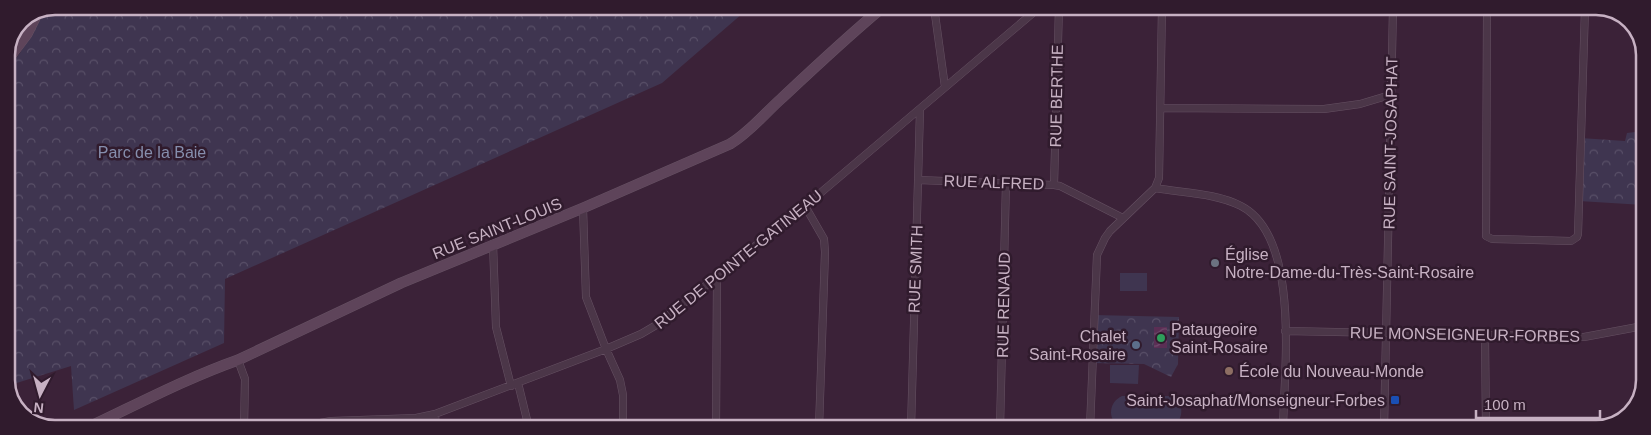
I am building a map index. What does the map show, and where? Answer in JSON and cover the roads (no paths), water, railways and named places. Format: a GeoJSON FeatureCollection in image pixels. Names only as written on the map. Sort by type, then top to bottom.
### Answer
{"type":"FeatureCollection","features":[{"type":"Feature","properties":{"kind":"street","name":"RUE SAINT-LOUIS"},"geometry":{"type":"LineString","coordinates":[[104,420],[238,360],[402,283],[583,208],[739,139],[845,39],[874,15]]}},
{"type":"Feature","properties":{"kind":"street"},"geometry":{"type":"LineString","coordinates":[[935,15],[945,87]]}},
{"type":"Feature","properties":{"kind":"street","name":"RUE DE POINTE-GATINEAU"},"geometry":{"type":"LineString","coordinates":[[391,420],[435,414],[606,349],[650,329],[805,206],[1030,15]]}},
{"type":"Feature","properties":{"kind":"street","name":"RUE BERTHE"},"geometry":{"type":"LineString","coordinates":[[1054,184],[1059,15]]}},
{"type":"Feature","properties":{"kind":"street"},"geometry":{"type":"LineString","coordinates":[[1090,420],[1095,265],[1097,255],[1105,238],[1123,218],[1156,188],[1159,178],[1162,15]]}},
{"type":"Feature","properties":{"kind":"street","name":"RUE SAINT-JOSAPHAT"},"geometry":{"type":"LineString","coordinates":[[1384,420],[1393,15]]}},
{"type":"Feature","properties":{"kind":"street"},"geometry":{"type":"LineString","coordinates":[[1487,15],[1486,236],[1492,239],[1571,240],[1577,237],[1578,234],[1585,15]]}},
{"type":"Feature","properties":{"kind":"street"},"geometry":{"type":"LineString","coordinates":[[16,49],[33,22]]}},
{"type":"Feature","properties":{"kind":"street"},"geometry":{"type":"LineString","coordinates":[[1161,108],[1324,109],[1360,104],[1390,95]]}},
{"type":"Feature","properties":{"kind":"street","name":"RUE SMITH"},"geometry":{"type":"LineString","coordinates":[[911,420],[920,110]]}},
{"type":"Feature","properties":{"kind":"street","name":"RUE ALFRED"},"geometry":{"type":"LineString","coordinates":[[918,180],[1054,184],[1123,218]]}},
{"type":"Feature","properties":{"kind":"street","name":"RUE RENAUD"},"geometry":{"type":"LineString","coordinates":[[1000,420],[1006,183]]}},
{"type":"Feature","properties":{"kind":"street"},"geometry":{"type":"LineString","coordinates":[[1156,188],[1223,199],[1241,206],[1254,215],[1270,236],[1279,264],[1284,296],[1283,420]]}},
{"type":"Feature","properties":{"kind":"street"},"geometry":{"type":"LineString","coordinates":[[805,206],[824,238],[825,252],[819,420]]}},
{"type":"Feature","properties":{"kind":"street"},"geometry":{"type":"LineString","coordinates":[[583,208],[586,297],[622,388],[623,420]]}},
{"type":"Feature","properties":{"kind":"street"},"geometry":{"type":"LineString","coordinates":[[493,244],[496,327],[527,420]]}},
{"type":"Feature","properties":{"kind":"street"},"geometry":{"type":"LineString","coordinates":[[716,420],[717,277]]}},
{"type":"Feature","properties":{"kind":"street","name":"RUE MONSEIGNEUR-FORBES"},"geometry":{"type":"LineString","coordinates":[[1285,330],[1584,337],[1636,327]]}},
{"type":"Feature","properties":{"kind":"street"},"geometry":{"type":"LineString","coordinates":[[1485,335],[1486,420]]}},
{"type":"Feature","properties":{"kind":"street"},"geometry":{"type":"LineString","coordinates":[[238,360],[245,378],[244,420]]}},
{"type":"Feature","properties":{"kind":"street"},"geometry":{"type":"LineString","coordinates":[[435,414],[435,420]]}},
{"type":"Feature","properties":{"kind":"water","name":"Pataugeoire Saint-Rosaire"},"geometry":{"type":"Polygon","coordinates":[[[1154,327],[1167,327],[1167,348],[1154,348],[1154,327]]]}},
{"type":"Feature","properties":{"kind":"place","name":"Église Notre-Dame-du-Très-Saint-Rosaire"},"geometry":{"type":"Point","coordinates":[1215,263]}},
{"type":"Feature","properties":{"kind":"place","name":"Pataugeoire Saint-Rosaire"},"geometry":{"type":"Point","coordinates":[1161,338]}},
{"type":"Feature","properties":{"kind":"place","name":"Chalet Saint-Rosaire"},"geometry":{"type":"Point","coordinates":[1136,345]}},
{"type":"Feature","properties":{"kind":"place","name":"École du Nouveau-Monde"},"geometry":{"type":"Point","coordinates":[1229,371]}},
{"type":"Feature","properties":{"kind":"place","name":"Saint-Josaphat/Monseigneur-Forbes"},"geometry":{"type":"Point","coordinates":[1395,400]}},
{"type":"Feature","properties":{"kind":"park label","name":"Parc de la Baie"},"geometry":{"type":"Point","coordinates":[152,152]}}]}
